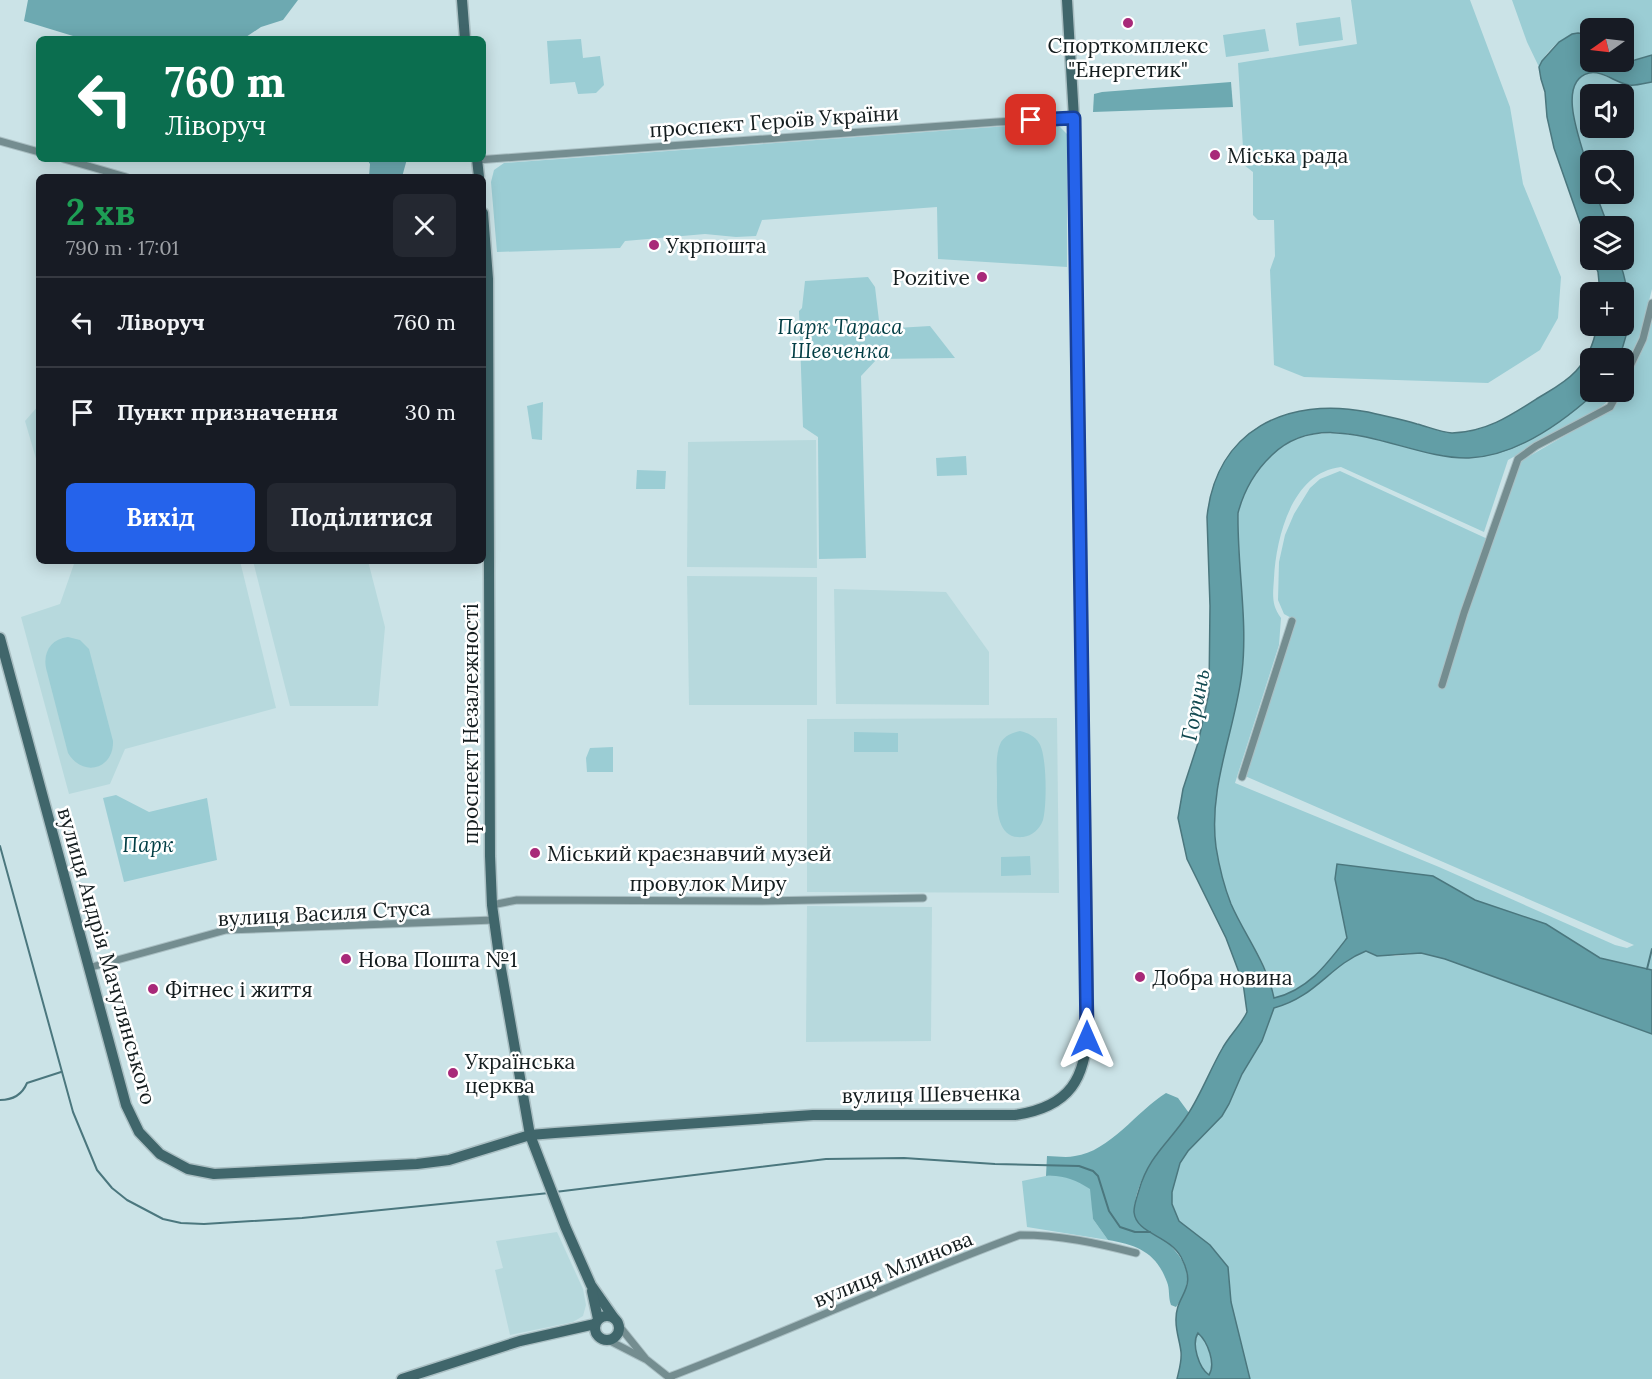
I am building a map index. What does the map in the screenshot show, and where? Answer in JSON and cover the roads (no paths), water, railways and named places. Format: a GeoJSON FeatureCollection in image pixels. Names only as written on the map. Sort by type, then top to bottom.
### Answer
{"type":"FeatureCollection","features":[{"type":"Feature","properties":{"kind":"street"},"geometry":{"type":"LineString","coordinates":[[462,0],[465,36]]}},
{"type":"Feature","properties":{"kind":"street","name":"вулиця Шевченка"},"geometry":{"type":"LineString","coordinates":[[530,1136],[813,1115],[1014,1115],[1032,1112],[1058,1100],[1074,1084],[1081,1071],[1087,1053],[1088,1026],[1074,118],[1067,0]]}},
{"type":"Feature","properties":{"kind":"street","name":"проспект Героїв України"},"geometry":{"type":"LineString","coordinates":[[486,159],[1074,118]]}},
{"type":"Feature","properties":{"kind":"street"},"geometry":{"type":"LineString","coordinates":[[0,141],[36,151]]}},
{"type":"Feature","properties":{"kind":"street"},"geometry":{"type":"LineString","coordinates":[[74,162],[116,174]]}},
{"type":"Feature","properties":{"kind":"street","name":"проспект Незалежності"},"geometry":{"type":"LineString","coordinates":[[486,255],[488,279],[489,835],[492,905],[530,1136],[591,1285]]}},
{"type":"Feature","properties":{"kind":"street"},"geometry":{"type":"LineString","coordinates":[[1634,358],[1643,339],[1652,303]]}},
{"type":"Feature","properties":{"kind":"street"},"geometry":{"type":"LineString","coordinates":[[1442,685],[1479,569],[1518,459],[1610,407],[1613,402]]}},
{"type":"Feature","properties":{"kind":"street"},"geometry":{"type":"LineString","coordinates":[[1242,777],[1292,621]]}},
{"type":"Feature","properties":{"kind":"street","name":"вулиця Андрія Мачулянського"},"geometry":{"type":"LineString","coordinates":[[0,638],[126,1105],[132,1120],[149,1144],[167,1158],[188,1169],[208,1173],[234,1174],[417,1164],[449,1160],[530,1136]]}},
{"type":"Feature","properties":{"kind":"street","name":"провулок Миру"},"geometry":{"type":"LineString","coordinates":[[492,905],[517,900],[758,901],[923,898]]}},
{"type":"Feature","properties":{"kind":"street","name":"вулиця Василя Стуса"},"geometry":{"type":"LineString","coordinates":[[88,968],[226,930],[494,920]]}},
{"type":"Feature","properties":{"kind":"street","name":"вулиця Млинова"},"geometry":{"type":"LineString","coordinates":[[670,1378],[1020,1235],[1047,1235],[1098,1243],[1136,1253]]}},
{"type":"Feature","properties":{"kind":"street"},"geometry":{"type":"LineString","coordinates":[[591,1285],[597,1322],[595,1332],[605,1340]]}},
{"type":"Feature","properties":{"kind":"street"},"geometry":{"type":"LineString","coordinates":[[591,1285],[647,1360]]}},
{"type":"Feature","properties":{"kind":"street"},"geometry":{"type":"LineString","coordinates":[[402,1379],[520,1341],[597,1322],[606,1316],[617,1322]]}},
{"type":"Feature","properties":{"kind":"street"},"geometry":{"type":"LineString","coordinates":[[605,1340],[618,1334],[617,1322]]}},
{"type":"Feature","properties":{"kind":"street"},"geometry":{"type":"LineString","coordinates":[[571,1330],[605,1340],[647,1360],[670,1378]]}},
{"type":"Feature","properties":{"kind":"waterway"},"geometry":{"type":"LineString","coordinates":[[0,846],[73,1112],[97,1170],[112,1188],[127,1200],[163,1219],[204,1224],[302,1218],[549,1193]]}},
{"type":"Feature","properties":{"kind":"waterway"},"geometry":{"type":"LineString","coordinates":[[1647,969],[1652,949]]}},
{"type":"Feature","properties":{"kind":"waterway"},"geometry":{"type":"LineString","coordinates":[[0,1100],[16,1096],[27,1083],[61,1072]]}},
{"type":"Feature","properties":{"kind":"waterway"},"geometry":{"type":"LineString","coordinates":[[555,1192],[826,1159],[904,1158],[995,1164],[1079,1166],[1093,1171],[1098,1176],[1109,1211],[1120,1227],[1135,1232],[1150,1232]]}},
{"type":"Feature","properties":{"kind":"place","name":"Спорткомплекс \"Енергетик\""},"geometry":{"type":"Point","coordinates":[1128,23]}},
{"type":"Feature","properties":{"kind":"place","name":"Міська рада"},"geometry":{"type":"Point","coordinates":[1215,155]}},
{"type":"Feature","properties":{"kind":"place","name":"Укрпошта"},"geometry":{"type":"Point","coordinates":[654,245]}},
{"type":"Feature","properties":{"kind":"place","name":"Pozitive"},"geometry":{"type":"Point","coordinates":[982,277]}},
{"type":"Feature","properties":{"kind":"place","name":"Міський краєзнавчий музей"},"geometry":{"type":"Point","coordinates":[535,853]}},
{"type":"Feature","properties":{"kind":"place","name":"Нова Пошта №1"},"geometry":{"type":"Point","coordinates":[346,959]}},
{"type":"Feature","properties":{"kind":"place","name":"Добра новина"},"geometry":{"type":"Point","coordinates":[1140,977]}},
{"type":"Feature","properties":{"kind":"place","name":"Фітнес і життя"},"geometry":{"type":"Point","coordinates":[153,989]}},
{"type":"Feature","properties":{"kind":"place","name":"Українська церква"},"geometry":{"type":"Point","coordinates":[453,1073]}},
{"type":"Feature","properties":{"kind":"park label","name":"Парк Тараса Шевченка"},"geometry":{"type":"Point","coordinates":[840,338]}},
{"type":"Feature","properties":{"kind":"park label","name":"Парк"},"geometry":{"type":"Point","coordinates":[148,844]}},
{"type":"Feature","properties":{"kind":"water label","name":"Горинь"},"geometry":{"type":"Point","coordinates":[1195,705]}}]}
